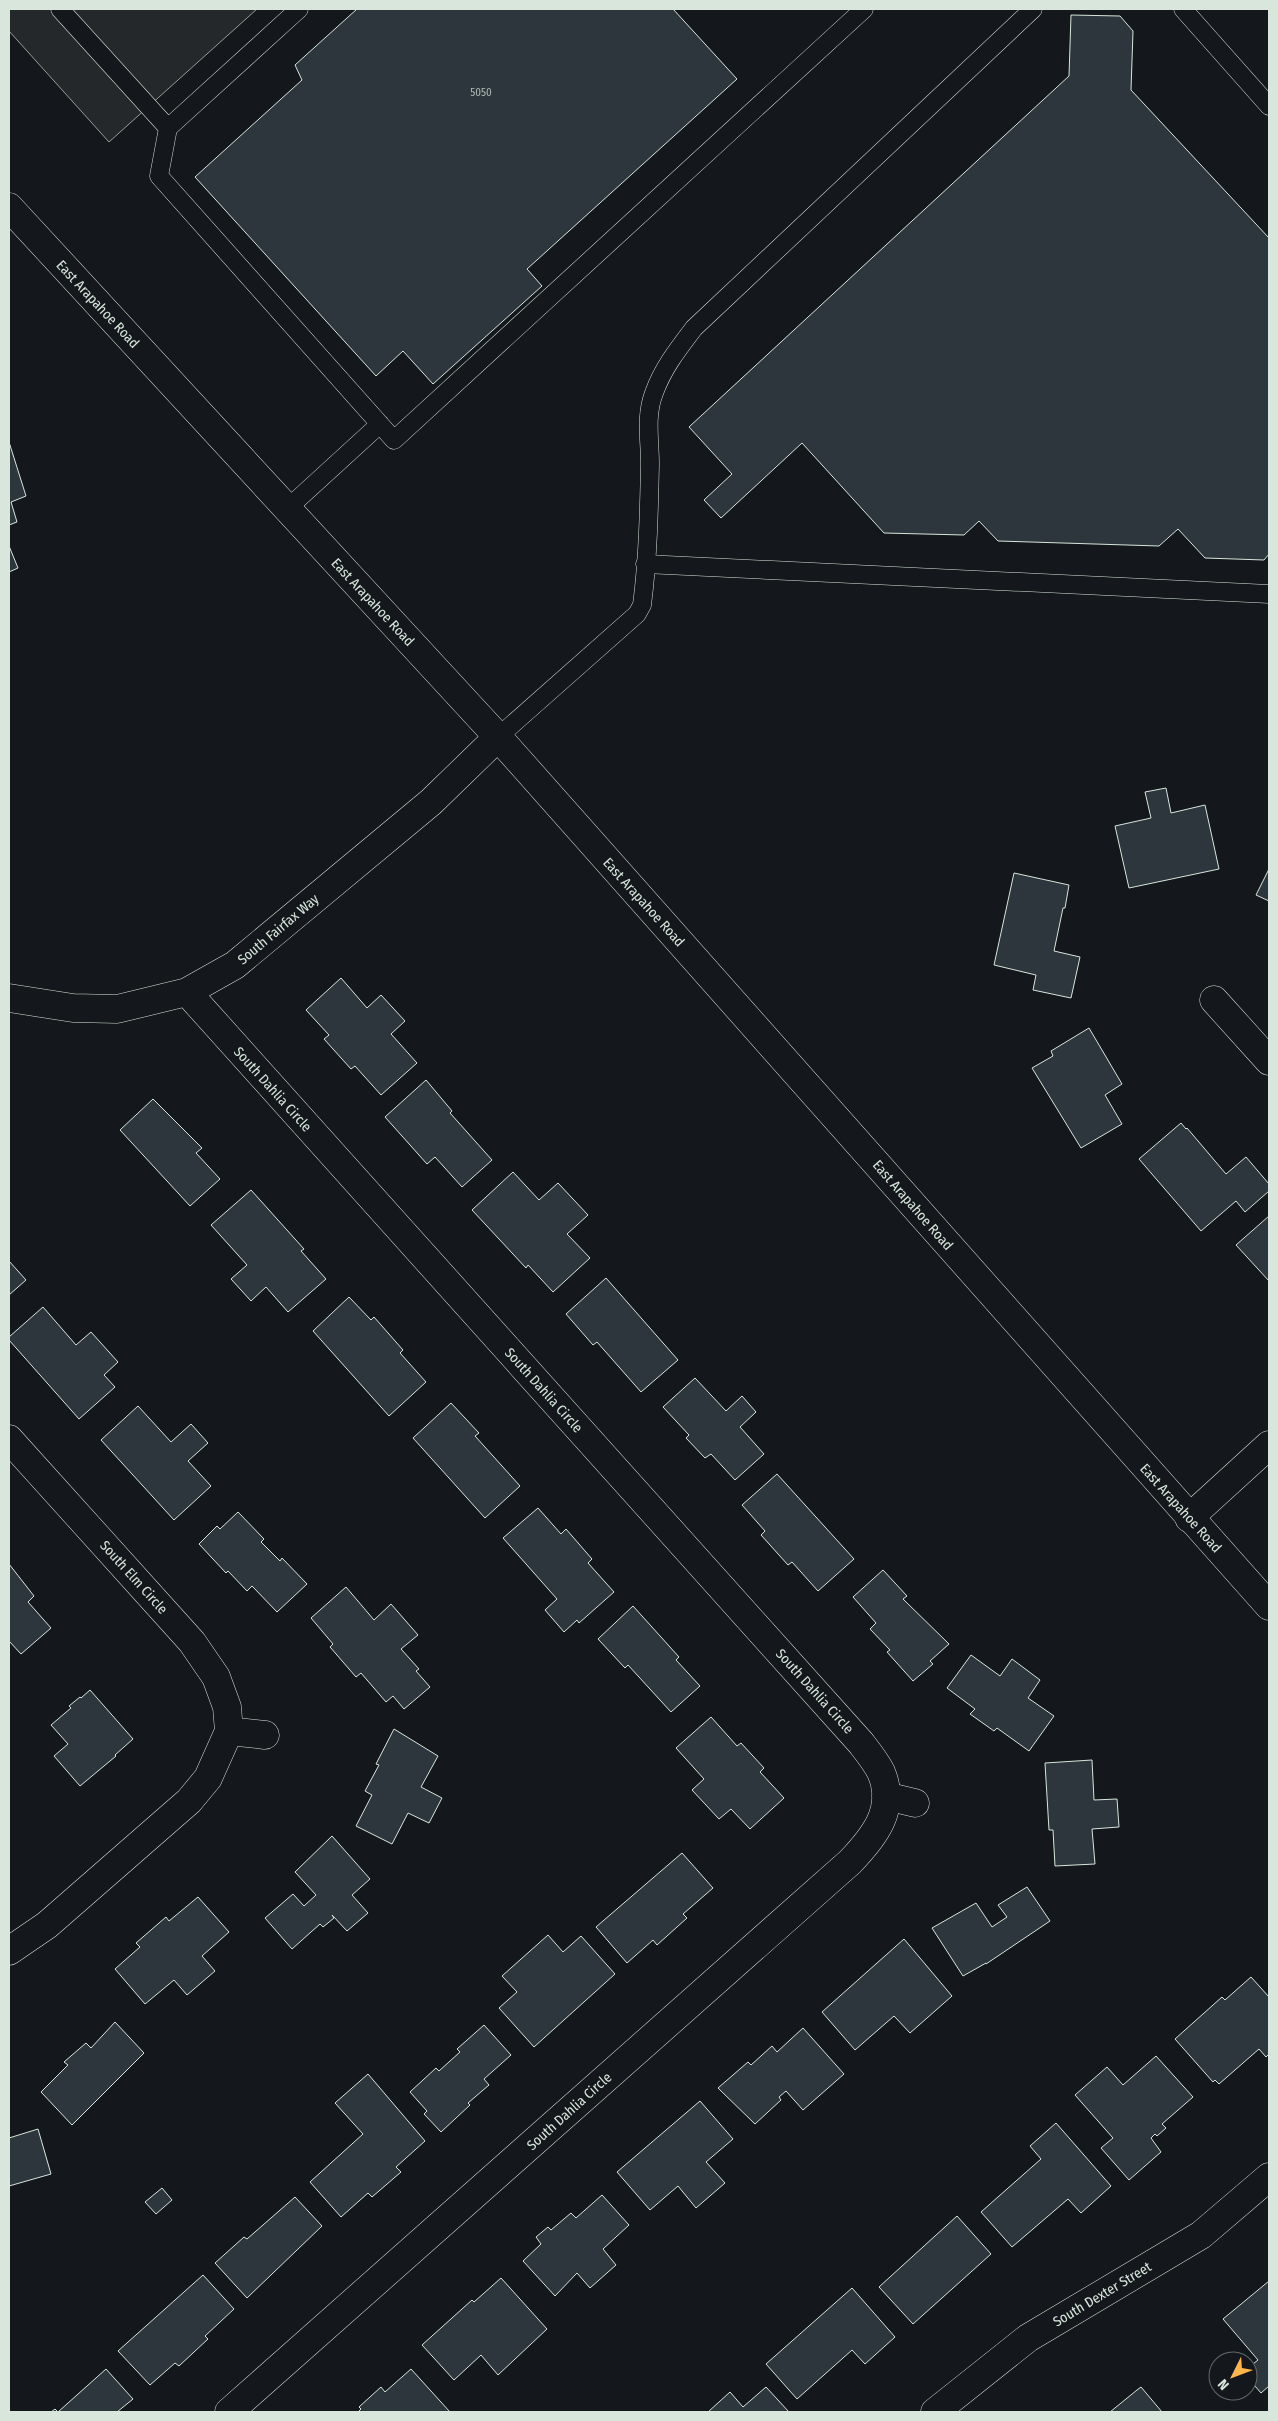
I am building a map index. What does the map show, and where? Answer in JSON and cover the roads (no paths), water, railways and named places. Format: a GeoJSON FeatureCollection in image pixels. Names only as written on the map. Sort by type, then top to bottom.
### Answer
{"type":"FeatureCollection","features":[{"type":"Feature","properties":{"kind":"street","name":"East Arapahoe Road"},"geometry":{"type":"LineString","coordinates":[[12,214],[498,737],[1269,1606]]}},
{"type":"Feature","properties":{"kind":"street","name":"South Fairfax Way"},"geometry":{"type":"LineString","coordinates":[[9,998],[73,1008],[117,1009],[187,992],[235,965],[430,802],[498,737]]}},
{"type":"Feature","properties":{"kind":"street","name":"South Dahlia Circle"},"geometry":{"type":"LineString","coordinates":[[187,992],[861,1743],[881,1773],[886,1796],[884,1818],[873,1838],[850,1862],[229,2412]]}},
{"type":"Feature","properties":{"kind":"street"},"geometry":{"type":"LineString","coordinates":[[1214,1000],[1269,1061]]}},
{"type":"Feature","properties":{"kind":"street","name":"South Elm Circle"},"geometry":{"type":"LineString","coordinates":[[9,1439],[192,1642],[216,1677],[227,1707],[229,1731],[208,1778],[189,1801],[47,1925],[9,1951]]}},
{"type":"Feature","properties":{"kind":"street"},"geometry":{"type":"LineString","coordinates":[[1189,1518],[1269,1445]]}},
{"type":"Feature","properties":{"kind":"street"},"geometry":{"type":"LineString","coordinates":[[229,1731],[265,1735]]}},
{"type":"Feature","properties":{"kind":"street"},"geometry":{"type":"LineString","coordinates":[[886,1796],[915,1803]]}},
{"type":"Feature","properties":{"kind":"street","name":"South Dexter Street"},"geometry":{"type":"LineString","coordinates":[[934,2412],[1028,2338],[1201,2235],[1269,2177]]}},
{"type":"Feature","properties":{"kind":"lane"},"geometry":{"type":"LineString","coordinates":[[60,9],[168,128]]}},
{"type":"Feature","properties":{"kind":"lane"},"geometry":{"type":"LineString","coordinates":[[299,9],[168,128],[159,176],[394,440],[864,9]]}},
{"type":"Feature","properties":{"kind":"lane"},"geometry":{"type":"LineString","coordinates":[[498,737],[637,614],[642,605],[650,465],[649,414],[653,394],[662,373],[677,350],[694,328],[1034,9]]}},
{"type":"Feature","properties":{"kind":"lane"},"geometry":{"type":"LineString","coordinates":[[1183,9],[1269,106]]}},
{"type":"Feature","properties":{"kind":"lane"},"geometry":{"type":"LineString","coordinates":[[287,509],[380,424]]}},
{"type":"Feature","properties":{"kind":"lane"},"geometry":{"type":"LineString","coordinates":[[645,564],[1269,594]]}}]}
